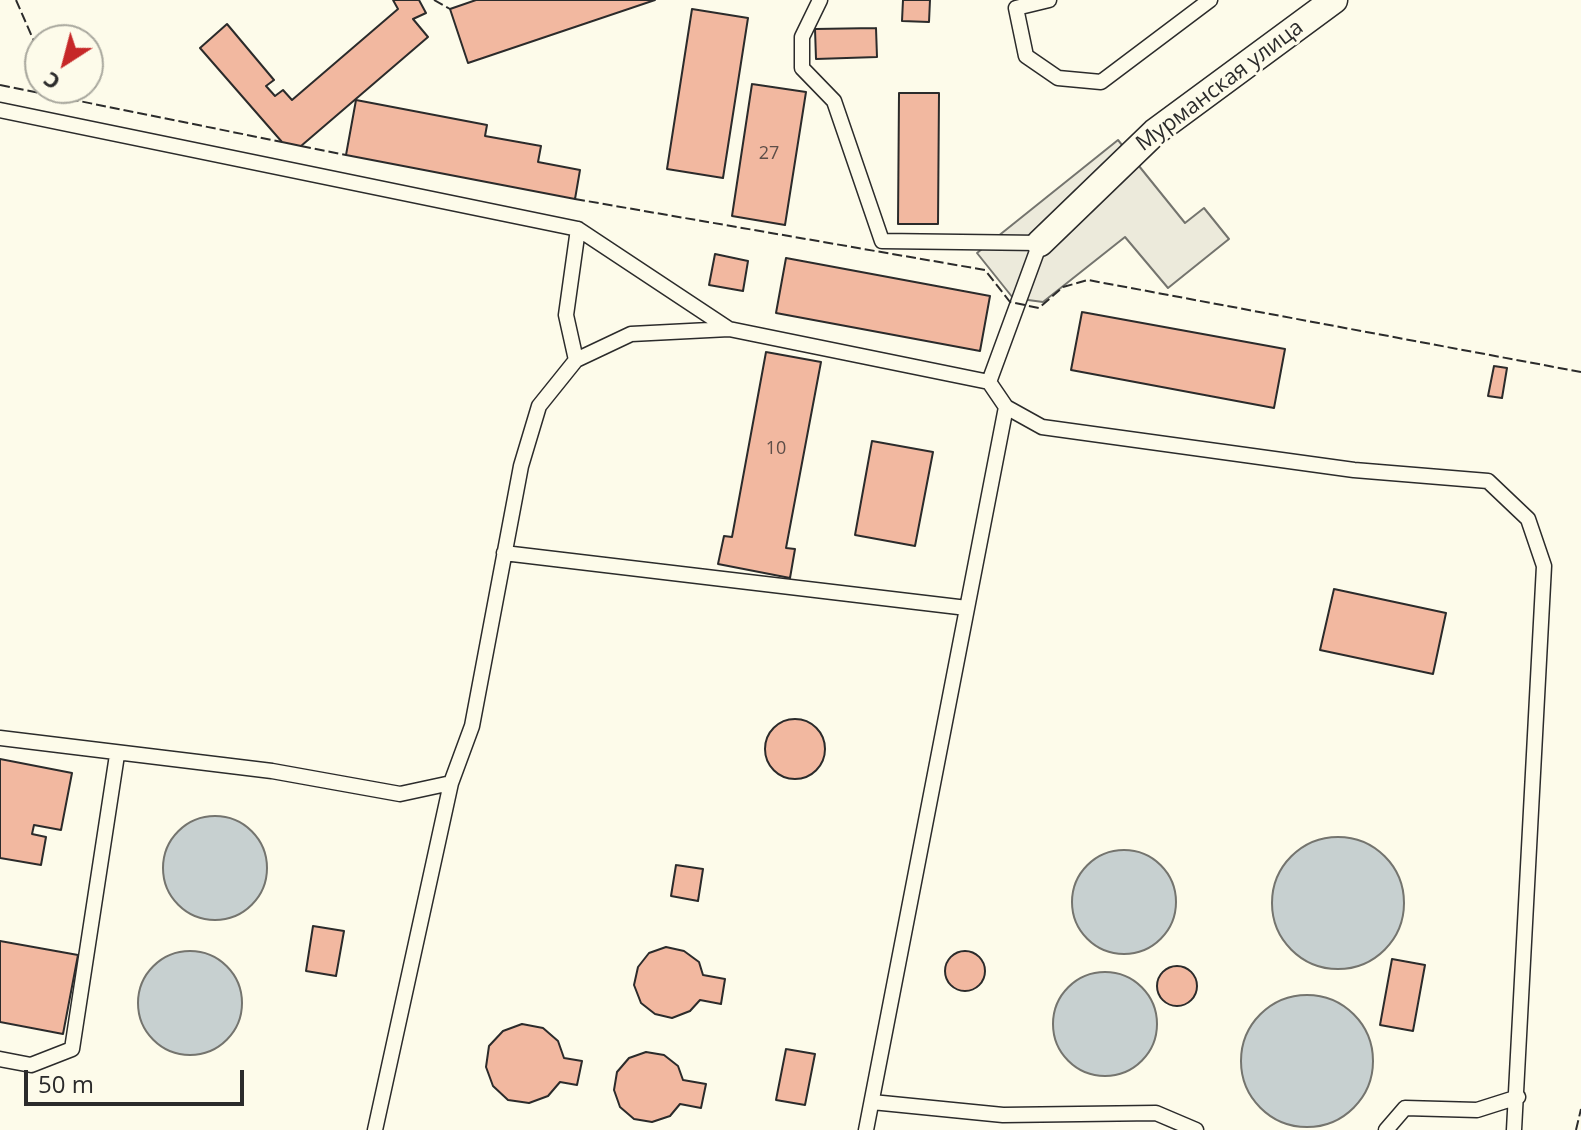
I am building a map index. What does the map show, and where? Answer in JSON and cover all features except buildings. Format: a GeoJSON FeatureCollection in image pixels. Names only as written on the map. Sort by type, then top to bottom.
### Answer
{"type":"FeatureCollection","features":[{"type":"Feature","properties":{"kind":"street","name":"Мурманская улица"},"geometry":{"type":"LineString","coordinates":[[1040,243],[1155,132],[1334,0]]}},
{"type":"Feature","properties":{"kind":"lane"},"geometry":{"type":"LineString","coordinates":[[820,0],[802,37],[802,68],[834,101],[882,241],[1040,243],[989,382]]}},
{"type":"Feature","properties":{"kind":"lane"},"geometry":{"type":"LineString","coordinates":[[1049,0],[1016,8],[1026,56],[1058,78],[1101,82],[1210,0]]}},
{"type":"Feature","properties":{"kind":"lane"},"geometry":{"type":"LineString","coordinates":[[0,110],[578,229],[729,329]]}},
{"type":"Feature","properties":{"kind":"lane"},"geometry":{"type":"LineString","coordinates":[[576,360],[566,315],[578,229]]}},
{"type":"Feature","properties":{"kind":"lane"},"geometry":{"type":"LineString","coordinates":[[375,1130],[451,783],[472,726],[521,466],[539,406],[576,360],[631,334],[729,329],[989,382],[1006,407],[1042,427],[1354,470],[1488,481],[1528,519],[1544,566],[1514,1130]]}},
{"type":"Feature","properties":{"kind":"lane"},"geometry":{"type":"LineString","coordinates":[[866,1130],[1006,407]]}},
{"type":"Feature","properties":{"kind":"lane"},"geometry":{"type":"LineString","coordinates":[[504,553],[967,608]]}},
{"type":"Feature","properties":{"kind":"lane"},"geometry":{"type":"LineString","coordinates":[[0,738],[117,755],[272,771],[400,794],[451,783]]}},
{"type":"Feature","properties":{"kind":"lane"},"geometry":{"type":"LineString","coordinates":[[0,1059],[31,1065],[72,1049],[117,755]]}},
{"type":"Feature","properties":{"kind":"lane"},"geometry":{"type":"LineString","coordinates":[[1386,1130],[1405,1108],[1477,1110],[1518,1097]]}},
{"type":"Feature","properties":{"kind":"lane"},"geometry":{"type":"LineString","coordinates":[[872,1102],[1003,1115],[1156,1113],[1196,1130]]}},
{"type":"Feature","properties":{"kind":"shaded area"},"geometry":{"type":"Polygon","coordinates":[[[1118,140],[1185,223],[1204,208],[1229,239],[1168,288],[1125,237],[1043,302],[1013,298],[977,253],[1118,140]]]}},
{"type":"Feature","properties":{"kind":"shaded area"},"geometry":{"type":"Polygon","coordinates":[[[215,816],[235,820],[252,831],[263,848],[267,868],[263,888],[252,905],[235,916],[215,920],[195,916],[178,905],[167,888],[163,868],[167,848],[178,831],[195,820],[215,816]]]}},
{"type":"Feature","properties":{"kind":"shaded area"},"geometry":{"type":"Polygon","coordinates":[[[1338,837],[1363,842],[1385,856],[1399,878],[1404,903],[1399,928],[1385,950],[1363,964],[1338,969],[1313,964],[1291,950],[1277,928],[1272,903],[1277,878],[1291,856],[1313,842],[1338,837]]]}},
{"type":"Feature","properties":{"kind":"shaded area"},"geometry":{"type":"Polygon","coordinates":[[[1124,850],[1144,854],[1161,865],[1172,882],[1176,902],[1172,922],[1161,939],[1144,950],[1124,954],[1104,950],[1087,939],[1076,922],[1072,902],[1076,882],[1087,865],[1104,854],[1124,850]]]}},
{"type":"Feature","properties":{"kind":"shaded area"},"geometry":{"type":"Polygon","coordinates":[[[190,951],[210,955],[227,966],[238,983],[242,1003],[238,1023],[227,1040],[210,1051],[190,1055],[170,1051],[153,1040],[142,1023],[138,1003],[142,983],[153,966],[170,955],[190,951]]]}},
{"type":"Feature","properties":{"kind":"shaded area"},"geometry":{"type":"Polygon","coordinates":[[[1105,972],[1125,976],[1142,987],[1153,1004],[1157,1024],[1153,1044],[1142,1061],[1125,1072],[1105,1076],[1085,1072],[1068,1061],[1057,1044],[1053,1024],[1057,1004],[1068,987],[1085,976],[1105,972]]]}},
{"type":"Feature","properties":{"kind":"shaded area"},"geometry":{"type":"Polygon","coordinates":[[[1307,995],[1332,1000],[1354,1014],[1368,1036],[1373,1061],[1368,1086],[1354,1108],[1332,1122],[1307,1127],[1282,1122],[1260,1108],[1246,1086],[1241,1061],[1246,1036],[1260,1014],[1282,1000],[1307,995]]]}},
{"type":"Feature","properties":{"kind":"fence"},"geometry":{"type":"LineString","coordinates":[[16,0],[26,24]]}},
{"type":"Feature","properties":{"kind":"fence"},"geometry":{"type":"LineString","coordinates":[[434,0],[450,9]]}},
{"type":"Feature","properties":{"kind":"fence"},"geometry":{"type":"LineString","coordinates":[[0,85],[282,142]]}},
{"type":"Feature","properties":{"kind":"fence"},"geometry":{"type":"LineString","coordinates":[[301,146],[346,155]]}},
{"type":"Feature","properties":{"kind":"fence"},"geometry":{"type":"LineString","coordinates":[[575,199],[985,270],[1010,302],[1039,308],[1063,287],[1088,280],[1581,372]]}},
{"type":"Feature","properties":{"kind":"fence"},"geometry":{"type":"LineString","coordinates":[[1576,1130],[1581,1109]]}}]}
